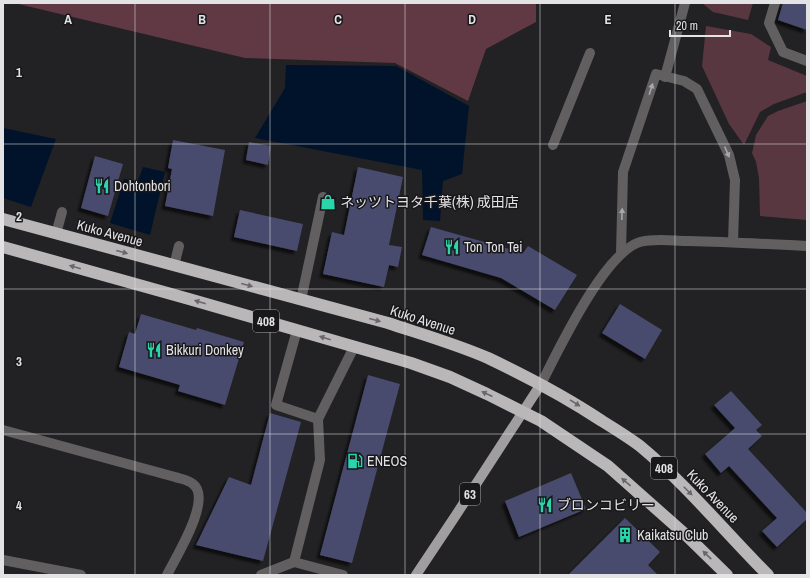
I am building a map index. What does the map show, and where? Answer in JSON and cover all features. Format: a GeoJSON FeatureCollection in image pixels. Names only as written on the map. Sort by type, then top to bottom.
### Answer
{"type":"FeatureCollection","features":[{"type":"Feature","properties":{"kind":"highway","name":"Kuko Avenue"},"geometry":{"type":"LineString","coordinates":[[3,220],[388,323],[488,358],[576,403],[638,445],[698,500],[768,575]]}},
{"type":"Feature","properties":{"kind":"highway","name":"408"},"geometry":{"type":"LineString","coordinates":[[3,247],[411,363],[450,377],[523,411],[552,427],[608,466],[687,536],[727,575]]}},
{"type":"Feature","properties":{"kind":"main road","name":"63"},"geometry":{"type":"LineString","coordinates":[[416,575],[541,384]]}},
{"type":"Feature","properties":{"kind":"street"},"geometry":{"type":"LineString","coordinates":[[665,76],[685,3]]}},
{"type":"Feature","properties":{"kind":"street"},"geometry":{"type":"LineString","coordinates":[[775,3],[769,23],[783,52],[807,61]]}},
{"type":"Feature","properties":{"kind":"street"},"geometry":{"type":"LineString","coordinates":[[553,145],[590,53]]}},
{"type":"Feature","properties":{"kind":"street"},"geometry":{"type":"LineString","coordinates":[[621,253],[623,172],[656,74],[684,81],[697,89],[729,155],[735,180],[733,242]]}},
{"type":"Feature","properties":{"kind":"street"},"geometry":{"type":"LineString","coordinates":[[301,300],[323,197]]}},
{"type":"Feature","properties":{"kind":"street"},"geometry":{"type":"LineString","coordinates":[[56,234],[62,212]]}},
{"type":"Feature","properties":{"kind":"street"},"geometry":{"type":"LineString","coordinates":[[541,384],[583,305],[607,269],[621,253],[640,242],[654,240],[807,246]]}},
{"type":"Feature","properties":{"kind":"street"},"geometry":{"type":"LineString","coordinates":[[174,266],[179,246]]}},
{"type":"Feature","properties":{"kind":"street"},"geometry":{"type":"LineString","coordinates":[[297,330],[276,405],[318,419]]}},
{"type":"Feature","properties":{"kind":"street"},"geometry":{"type":"LineString","coordinates":[[294,562],[320,460],[318,419],[354,347]]}},
{"type":"Feature","properties":{"kind":"street"},"geometry":{"type":"LineString","coordinates":[[3,430],[176,477],[194,484],[200,494],[195,520],[167,575]]}},
{"type":"Feature","properties":{"kind":"street"},"geometry":{"type":"LineString","coordinates":[[3,560],[82,575]]}},
{"type":"Feature","properties":{"kind":"street"},"geometry":{"type":"LineString","coordinates":[[261,575],[294,562],[343,575]]}},
{"type":"Feature","properties":{"kind":"shaded area"},"geometry":{"type":"Polygon","coordinates":[[[14,3],[536,3],[536,22],[486,49],[468,101],[395,63],[245,58],[14,3]]]}},
{"type":"Feature","properties":{"kind":"shaded area"},"geometry":{"type":"Polygon","coordinates":[[[702,3],[753,3],[748,20],[713,12],[702,3]]]}},
{"type":"Feature","properties":{"kind":"shaded area"},"geometry":{"type":"Polygon","coordinates":[[[706,26],[751,34],[771,47],[768,60],[807,76],[807,92],[774,104],[760,112],[744,145],[729,124],[702,66],[706,26]]]}},
{"type":"Feature","properties":{"kind":"shaded area"},"geometry":{"type":"Polygon","coordinates":[[[807,101],[807,220],[760,216],[759,178],[756,162],[752,153],[756,135],[768,116],[807,101]]]}},
{"type":"Feature","properties":{"kind":"water"},"geometry":{"type":"Polygon","coordinates":[[[286,65],[396,66],[469,106],[462,174],[443,181],[440,221],[423,220],[422,170],[255,138],[285,88],[286,65]]]}},
{"type":"Feature","properties":{"kind":"water"},"geometry":{"type":"Polygon","coordinates":[[[3,128],[56,139],[31,207],[3,198],[3,128]]]}},
{"type":"Feature","properties":{"kind":"water"},"geometry":{"type":"Polygon","coordinates":[[[143,167],[165,172],[150,235],[110,223],[124,179],[138,181],[143,167]]]}},
{"type":"Feature","properties":{"kind":"building"},"geometry":{"type":"Polygon","coordinates":[[[783,3],[807,3],[807,30],[778,20],[783,3]]]}},
{"type":"Feature","properties":{"kind":"building"},"geometry":{"type":"Polygon","coordinates":[[[173,140],[225,150],[213,216],[165,206],[172,169],[168,168],[173,140]]]}},
{"type":"Feature","properties":{"kind":"building"},"geometry":{"type":"Polygon","coordinates":[[[249,142],[271,146],[268,165],[246,160],[249,142]]]}},
{"type":"Feature","properties":{"kind":"building","name":"Dohtonbori"},"geometry":{"type":"Polygon","coordinates":[[[95,156],[123,164],[108,216],[81,208],[95,156]]]}},
{"type":"Feature","properties":{"kind":"building"},"geometry":{"type":"Polygon","coordinates":[[[358,167],[403,177],[389,245],[402,247],[398,267],[389,265],[384,287],[323,274],[332,232],[344,235],[358,167]]]}},
{"type":"Feature","properties":{"kind":"building"},"geometry":{"type":"Polygon","coordinates":[[[240,210],[303,224],[297,251],[234,237],[240,210]]]}},
{"type":"Feature","properties":{"kind":"building"},"geometry":{"type":"Polygon","coordinates":[[[431,227],[523,253],[528,246],[577,275],[555,310],[501,278],[422,255],[431,227]]]}},
{"type":"Feature","properties":{"kind":"building"},"geometry":{"type":"Polygon","coordinates":[[[620,304],[662,330],[645,359],[602,333],[620,304]]]}},
{"type":"Feature","properties":{"kind":"building"},"geometry":{"type":"Polygon","coordinates":[[[141,314],[244,342],[225,405],[178,391],[180,385],[119,367],[129,332],[135,334],[141,314]]]}},
{"type":"Feature","properties":{"kind":"building"},"geometry":{"type":"Polygon","coordinates":[[[368,375],[400,384],[352,563],[320,555],[368,375]]]}},
{"type":"Feature","properties":{"kind":"building"},"geometry":{"type":"Polygon","coordinates":[[[731,391],[762,425],[756,430],[762,436],[748,449],[807,513],[807,519],[777,547],[762,531],[777,518],[729,466],[721,473],[705,454],[735,428],[714,405],[731,391]]]}},
{"type":"Feature","properties":{"kind":"building"},"geometry":{"type":"Polygon","coordinates":[[[270,413],[301,422],[263,561],[196,545],[229,477],[251,485],[270,413]]]}},
{"type":"Feature","properties":{"kind":"building","name":"ブロンコビリー"},"geometry":{"type":"Polygon","coordinates":[[[571,473],[586,509],[519,537],[505,501],[571,473]]]}},
{"type":"Feature","properties":{"kind":"building","name":"Kaikatsu Club"},"geometry":{"type":"Polygon","coordinates":[[[625,518],[660,552],[648,565],[658,575],[568,575],[625,518]]]}},
{"type":"Feature","properties":{"kind":"place","name":"Dohtonbori"},"geometry":{"type":"Point","coordinates":[102,186]}},
{"type":"Feature","properties":{"kind":"place","name":"ネッツトヨタ千葉(株) 成田店"},"geometry":{"type":"Point","coordinates":[328,202]}},
{"type":"Feature","properties":{"kind":"place","name":"Ton Ton Tei"},"geometry":{"type":"Point","coordinates":[452,247]}},
{"type":"Feature","properties":{"kind":"place","name":"Bikkuri Donkey"},"geometry":{"type":"Point","coordinates":[154,350]}},
{"type":"Feature","properties":{"kind":"place","name":"ENEOS"},"geometry":{"type":"Point","coordinates":[355,461]}},
{"type":"Feature","properties":{"kind":"place","name":"ブロンコビリー"},"geometry":{"type":"Point","coordinates":[545,505]}},
{"type":"Feature","properties":{"kind":"place","name":"Kaikatsu Club"},"geometry":{"type":"Point","coordinates":[625,535]}}]}
